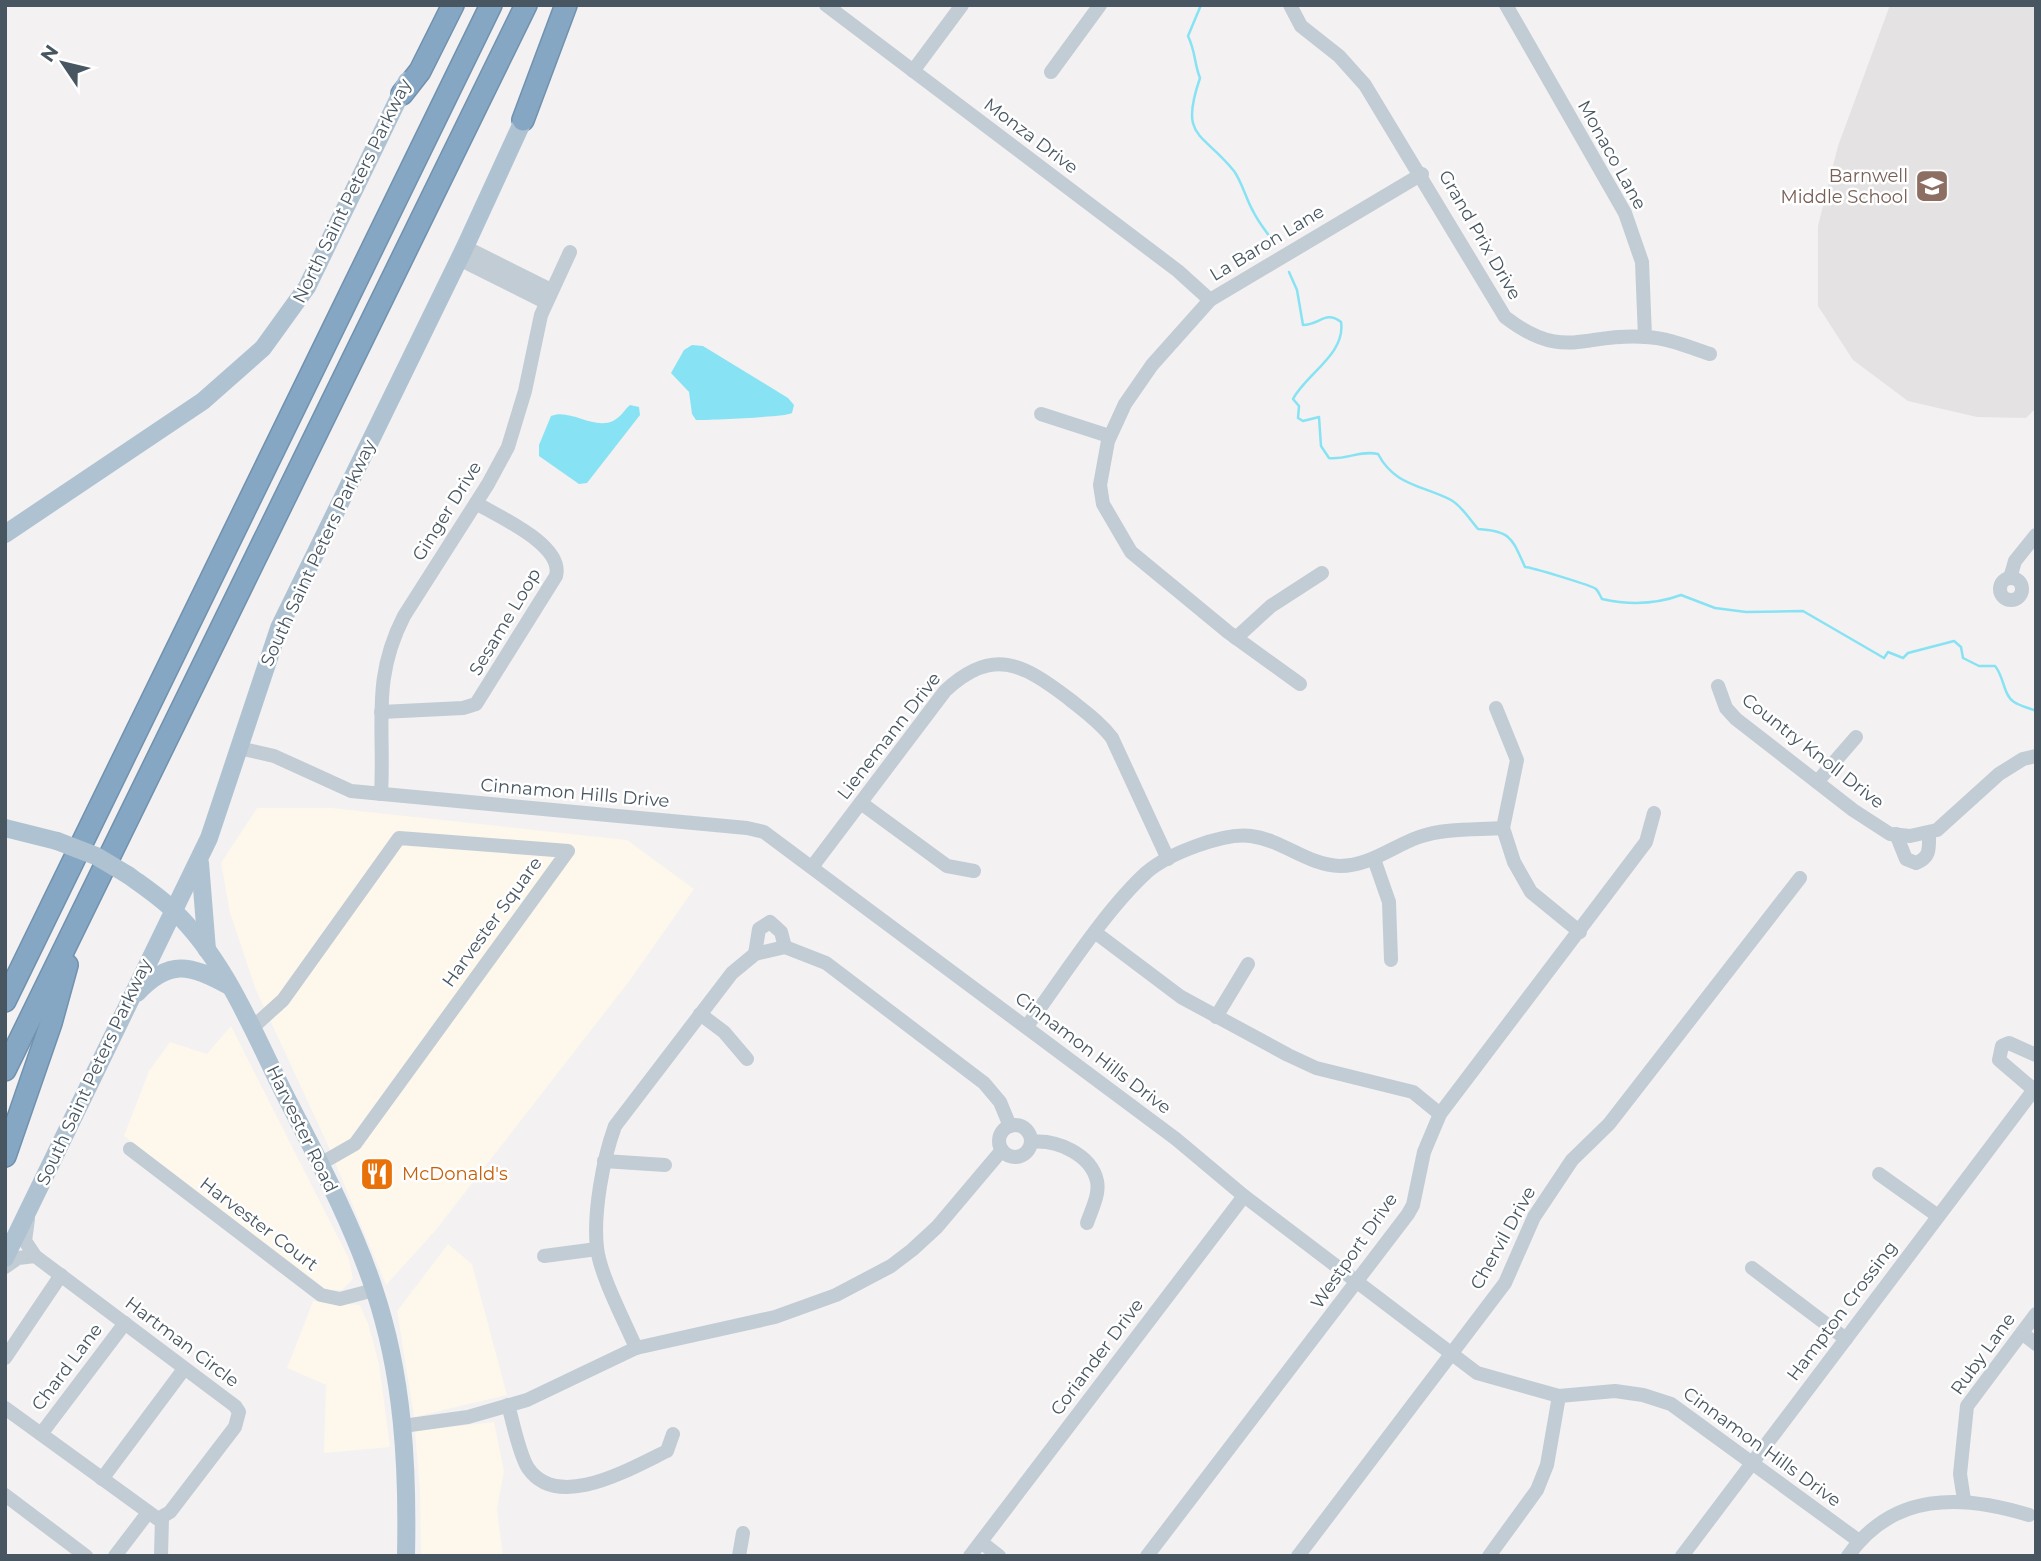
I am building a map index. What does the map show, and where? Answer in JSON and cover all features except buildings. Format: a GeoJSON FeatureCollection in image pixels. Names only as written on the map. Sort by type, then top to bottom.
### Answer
{"type":"FeatureCollection","features":[{"type":"Feature","properties":{"kind":"highway"},"geometry":{"type":"LineString","coordinates":[[402,94],[420,71],[453,5]]}},
{"type":"Feature","properties":{"kind":"highway"},"geometry":{"type":"LineString","coordinates":[[5,1001],[491,5]]}},
{"type":"Feature","properties":{"kind":"highway"},"geometry":{"type":"LineString","coordinates":[[5,1070],[526,5]]}},
{"type":"Feature","properties":{"kind":"highway"},"geometry":{"type":"LineString","coordinates":[[523,120],[566,5]]}},
{"type":"Feature","properties":{"kind":"highway"},"geometry":{"type":"LineString","coordinates":[[5,1156],[51,1023],[80,917]]}},
{"type":"Feature","properties":{"kind":"highway"},"geometry":{"type":"LineString","coordinates":[[5,991],[18,974]]}},
{"type":"Feature","properties":{"kind":"main road","name":"North Saint Peters Parkway"},"geometry":{"type":"LineString","coordinates":[[5,534],[203,401],[263,348],[307,287],[443,5]]}},
{"type":"Feature","properties":{"kind":"main road","name":"South Saint Peters Parkway"},"geometry":{"type":"LineString","coordinates":[[5,1258],[200,858],[279,628],[462,253],[576,5]]}},
{"type":"Feature","properties":{"kind":"main road","name":"Harvester Road"},"geometry":{"type":"LineString","coordinates":[[5,828],[57,841],[96,856],[128,875],[174,911],[207,950],[232,987],[351,1228],[374,1290],[398,1387],[403,1426],[408,1492],[407,1554]]}},
{"type":"Feature","properties":{"kind":"main road"},"geometry":{"type":"LineString","coordinates":[[200,858],[207,950]]}},
{"type":"Feature","properties":{"kind":"main road"},"geometry":{"type":"LineString","coordinates":[[127,1003],[152,977],[172,969],[188,968],[207,973],[232,987]]}},
{"type":"Feature","properties":{"kind":"street","name":"Monza Drive"},"geometry":{"type":"LineString","coordinates":[[827,5],[1178,271],[1210,300]]}},
{"type":"Feature","properties":{"kind":"street"},"geometry":{"type":"LineString","coordinates":[[913,71],[962,5]]}},
{"type":"Feature","properties":{"kind":"street"},"geometry":{"type":"LineString","coordinates":[[1051,72],[1100,5]]}},
{"type":"Feature","properties":{"kind":"street","name":"Grand Prix Drive"},"geometry":{"type":"LineString","coordinates":[[1290,5],[1301,26],[1339,56],[1365,85],[1422,174],[1505,317],[1528,335],[1566,345],[1645,337],[1672,341],[1710,355]]}},
{"type":"Feature","properties":{"kind":"street","name":"Monaco Lane"},"geometry":{"type":"LineString","coordinates":[[1506,5],[1625,214],[1642,262],[1645,337]]}},
{"type":"Feature","properties":{"kind":"street","name":"La Baron Lane"},"geometry":{"type":"LineString","coordinates":[[1300,684],[1236,638],[1131,552],[1103,504],[1100,485],[1109,436],[1125,404],[1152,365],[1210,300],[1422,174]]}},
{"type":"Feature","properties":{"kind":"street","name":"Ginger Drive"},"geometry":{"type":"LineString","coordinates":[[381,794],[382,677],[398,628],[498,465],[514,429],[548,296],[570,252]]}},
{"type":"Feature","properties":{"kind":"street"},"geometry":{"type":"LineString","coordinates":[[462,253],[548,296]]}},
{"type":"Feature","properties":{"kind":"street"},"geometry":{"type":"LineString","coordinates":[[1041,414],[1109,436]]}},
{"type":"Feature","properties":{"kind":"street","name":"Sesame Loop"},"geometry":{"type":"LineString","coordinates":[[381,712],[463,708],[476,704],[556,576],[556,560],[550,550],[476,503]]}},
{"type":"Feature","properties":{"kind":"street"},"geometry":{"type":"LineString","coordinates":[[2010,578],[2015,561],[2036,535]]}},
{"type":"Feature","properties":{"kind":"street"},"geometry":{"type":"LineString","coordinates":[[1236,638],[1271,606],[1322,573]]}},
{"type":"Feature","properties":{"kind":"street","name":"Lienemann Drive"},"geometry":{"type":"LineString","coordinates":[[812,867],[945,691],[965,673],[988,664],[1020,667],[1049,684],[1102,725],[1112,738],[1168,859]]}},
{"type":"Feature","properties":{"kind":"street","name":"Country Knoll Drive"},"geometry":{"type":"LineString","coordinates":[[1718,686],[1726,708],[1736,719],[1873,825],[1896,834],[1928,833]]}},
{"type":"Feature","properties":{"kind":"street"},"geometry":{"type":"LineString","coordinates":[[1496,708],[1517,760],[1503,828],[1522,880],[1557,916],[1580,932]]}},
{"type":"Feature","properties":{"kind":"street"},"geometry":{"type":"LineString","coordinates":[[1817,782],[1856,737]]}},
{"type":"Feature","properties":{"kind":"street","name":"Cinnamon Hills Drive"},"geometry":{"type":"LineString","coordinates":[[239,748],[274,756],[342,788],[381,794],[747,828],[764,832],[1176,1139],[1244,1196],[1477,1373],[1559,1396],[1615,1391],[1643,1395],[1671,1404],[1859,1541]]}},
{"type":"Feature","properties":{"kind":"street"},"geometry":{"type":"LineString","coordinates":[[1896,834],[1906,859],[1916,863],[1924,860],[1930,852],[1928,833],[1937,830],[1999,774],[2023,759],[2036,756]]}},
{"type":"Feature","properties":{"kind":"street"},"geometry":{"type":"LineString","coordinates":[[862,803],[947,866],[974,871]]}},
{"type":"Feature","properties":{"kind":"street","name":"Westport Drive"},"geometry":{"type":"LineString","coordinates":[[1147,1556],[1359,1281],[1413,1205],[1424,1152],[1440,1114],[1646,842],[1654,813]]}},
{"type":"Feature","properties":{"kind":"street"},"geometry":{"type":"LineString","coordinates":[[1027,1027],[1096,933],[1148,872],[1168,859],[1219,839],[1249,835],[1274,842],[1317,863],[1342,866],[1374,859],[1422,836],[1503,828]]}},
{"type":"Feature","properties":{"kind":"street","name":"Harvester Square"},"geometry":{"type":"LineString","coordinates":[[252,1028],[284,1000],[399,838],[568,851],[355,1144],[320,1164]]}},
{"type":"Feature","properties":{"kind":"street"},"geometry":{"type":"LineString","coordinates":[[1374,859],[1389,902],[1391,960]]}},
{"type":"Feature","properties":{"kind":"street","name":"Chervil Drive"},"geometry":{"type":"LineString","coordinates":[[1298,1556],[1505,1283],[1534,1217],[1572,1160],[1609,1124],[1800,878]]}},
{"type":"Feature","properties":{"kind":"street"},"geometry":{"type":"LineString","coordinates":[[755,954],[759,929],[770,922],[781,932],[785,947]]}},
{"type":"Feature","properties":{"kind":"street"},"geometry":{"type":"LineString","coordinates":[[1096,933],[1181,997],[1216,1017],[1316,1068],[1413,1092],[1440,1114]]}},
{"type":"Feature","properties":{"kind":"street"},"geometry":{"type":"LineString","coordinates":[[636,1348],[597,1249],[604,1161],[615,1126],[732,973],[755,954],[785,947],[826,963],[984,1083],[1000,1102],[1010,1126]]}},
{"type":"Feature","properties":{"kind":"street"},"geometry":{"type":"LineString","coordinates":[[1216,1017],[1248,964]]}},
{"type":"Feature","properties":{"kind":"street"},"geometry":{"type":"LineString","coordinates":[[700,1014],[724,1032],[747,1059]]}},
{"type":"Feature","properties":{"kind":"street","name":"Hampton Crossing"},"geometry":{"type":"LineString","coordinates":[[1682,1556],[2035,1088],[1999,1060],[1998,1053],[2002,1046],[2009,1043],[2036,1055]]}},
{"type":"Feature","properties":{"kind":"street"},"geometry":{"type":"LineString","coordinates":[[1010,1126],[1026,1129],[1031,1142],[1029,1149],[1021,1156],[1010,1157],[1002,1150],[1000,1135],[1010,1126]]}},
{"type":"Feature","properties":{"kind":"street"},"geometry":{"type":"LineString","coordinates":[[1031,1142],[1064,1145],[1083,1160],[1097,1179],[1097,1192],[1087,1223]]}},
{"type":"Feature","properties":{"kind":"street","name":"Harvester Court"},"geometry":{"type":"LineString","coordinates":[[130,1149],[321,1295],[340,1299],[374,1290]]}},
{"type":"Feature","properties":{"kind":"street"},"geometry":{"type":"LineString","coordinates":[[403,1426],[468,1417],[527,1400],[636,1348],[775,1317],[836,1295],[893,1270],[937,1227],[1002,1150]]}},
{"type":"Feature","properties":{"kind":"street"},"geometry":{"type":"LineString","coordinates":[[604,1161],[665,1165]]}},
{"type":"Feature","properties":{"kind":"street"},"geometry":{"type":"LineString","coordinates":[[1879,1174],[1937,1216]]}},
{"type":"Feature","properties":{"kind":"street","name":"Coriander Drive"},"geometry":{"type":"LineString","coordinates":[[970,1556],[1244,1196]]}},
{"type":"Feature","properties":{"kind":"street"},"geometry":{"type":"LineString","coordinates":[[5,1267],[18,1258],[35,1256],[25,1241],[30,1208]]}},
{"type":"Feature","properties":{"kind":"street"},"geometry":{"type":"LineString","coordinates":[[544,1256],[597,1249]]}},
{"type":"Feature","properties":{"kind":"street","name":"Hartman Circle"},"geometry":{"type":"LineString","coordinates":[[35,1256],[235,1406],[238,1419],[170,1512],[162,1518]]}},
{"type":"Feature","properties":{"kind":"street"},"geometry":{"type":"LineString","coordinates":[[1752,1268],[1846,1339]]}},
{"type":"Feature","properties":{"kind":"street"},"geometry":{"type":"LineString","coordinates":[[5,1358],[61,1275]]}},
{"type":"Feature","properties":{"kind":"street","name":"Ruby Lane"},"geometry":{"type":"LineString","coordinates":[[1964,1500],[1960,1474],[1967,1406],[2036,1314]]}},
{"type":"Feature","properties":{"kind":"street","name":"Chard Lane"},"geometry":{"type":"LineString","coordinates":[[41,1434],[125,1323]]}},
{"type":"Feature","properties":{"kind":"street"},"geometry":{"type":"LineString","coordinates":[[2022,1333],[2036,1344]]}},
{"type":"Feature","properties":{"kind":"street"},"geometry":{"type":"LineString","coordinates":[[102,1479],[184,1369]]}},
{"type":"Feature","properties":{"kind":"street"},"geometry":{"type":"LineString","coordinates":[[1489,1556],[1537,1490],[1547,1465],[1559,1396]]}},
{"type":"Feature","properties":{"kind":"street"},"geometry":{"type":"LineString","coordinates":[[508,1405],[527,1467],[544,1482],[562,1488],[584,1487],[667,1451],[673,1434]]}},
{"type":"Feature","properties":{"kind":"street"},"geometry":{"type":"LineString","coordinates":[[5,1408],[147,1514],[162,1518],[164,1553]]}},
{"type":"Feature","properties":{"kind":"street"},"geometry":{"type":"LineString","coordinates":[[5,1494],[86,1556]]}},
{"type":"Feature","properties":{"kind":"street"},"geometry":{"type":"LineString","coordinates":[[1848,1556],[1859,1541],[1891,1515],[1924,1505],[1964,1500],[1996,1504],[2029,1515]]}},
{"type":"Feature","properties":{"kind":"street"},"geometry":{"type":"LineString","coordinates":[[115,1556],[147,1514]]}},
{"type":"Feature","properties":{"kind":"street"},"geometry":{"type":"LineString","coordinates":[[738,1556],[743,1533]]}},
{"type":"Feature","properties":{"kind":"street"},"geometry":{"type":"LineString","coordinates":[[981,1542],[999,1556]]}},
{"type":"Feature","properties":{"kind":"shaded area","name":"Barnwell Middle School"},"geometry":{"type":"Polygon","coordinates":[[[1890,5],[2036,5],[2036,408],[2026,418],[1977,417],[1908,401],[1853,360],[1818,306],[1818,226],[1838,146],[1890,5]]]}},
{"type":"Feature","properties":{"kind":"shaded area"},"geometry":{"type":"Polygon","coordinates":[[[257,808],[331,808],[627,840],[694,889],[630,980],[435,1231],[386,1285],[327,1143],[256,990],[230,913],[221,863],[257,808]]]}},
{"type":"Feature","properties":{"kind":"shaded area"},"geometry":{"type":"Polygon","coordinates":[[[231,1026],[349,1259],[353,1279],[342,1290],[327,1290],[124,1136],[149,1071],[170,1042],[207,1054],[231,1026]]]}},
{"type":"Feature","properties":{"kind":"shaded area"},"geometry":{"type":"Polygon","coordinates":[[[448,1244],[472,1264],[507,1395],[414,1417],[397,1311],[448,1244]]]}},
{"type":"Feature","properties":{"kind":"shaded area"},"geometry":{"type":"Polygon","coordinates":[[[313,1301],[360,1305],[379,1364],[390,1447],[324,1453],[326,1385],[287,1368],[313,1301]]]}},
{"type":"Feature","properties":{"kind":"shaded area"},"geometry":{"type":"Polygon","coordinates":[[[494,1422],[504,1471],[497,1509],[503,1556],[421,1556],[415,1431],[494,1422]]]}},
{"type":"Feature","properties":{"kind":"water"},"geometry":{"type":"Polygon","coordinates":[[[692,345],[703,346],[788,398],[794,405],[792,413],[696,420],[692,414],[689,392],[671,373],[684,350],[692,345]]]}},
{"type":"Feature","properties":{"kind":"water"},"geometry":{"type":"Polygon","coordinates":[[[630,405],[639,407],[640,415],[587,483],[579,484],[539,456],[539,445],[551,416],[566,415],[605,423],[616,419],[630,405]]]}},
{"type":"Feature","properties":{"kind":"waterway"},"geometry":{"type":"LineString","coordinates":[[1201,5],[1188,36],[1200,78],[1194,98],[1193,124],[1197,132],[1234,171],[1255,215],[1274,243]]}},
{"type":"Feature","properties":{"kind":"waterway"},"geometry":{"type":"LineString","coordinates":[[1289,272],[1297,290],[1303,325],[1331,317],[1341,322],[1341,333],[1331,354],[1293,399],[1299,406],[1298,418],[1303,421],[1319,417],[1321,446],[1329,458],[1378,454],[1392,473],[1401,479],[1455,503],[1478,529],[1498,532],[1509,538],[1525,567],[1592,587],[1602,599],[1642,603],[1681,595],[1715,608],[1746,612],[1803,611],[1884,658],[1888,652],[1903,658],[1908,653],[1954,641],[1961,647],[1963,658],[1979,666],[1995,666],[2010,699],[2036,711]]}},
{"type":"Feature","properties":{"kind":"place","name":"Barnwell Middle School"},"geometry":{"type":"Point","coordinates":[1932,186]}},
{"type":"Feature","properties":{"kind":"place","name":"McDonald's"},"geometry":{"type":"Point","coordinates":[377,1174]}}]}
